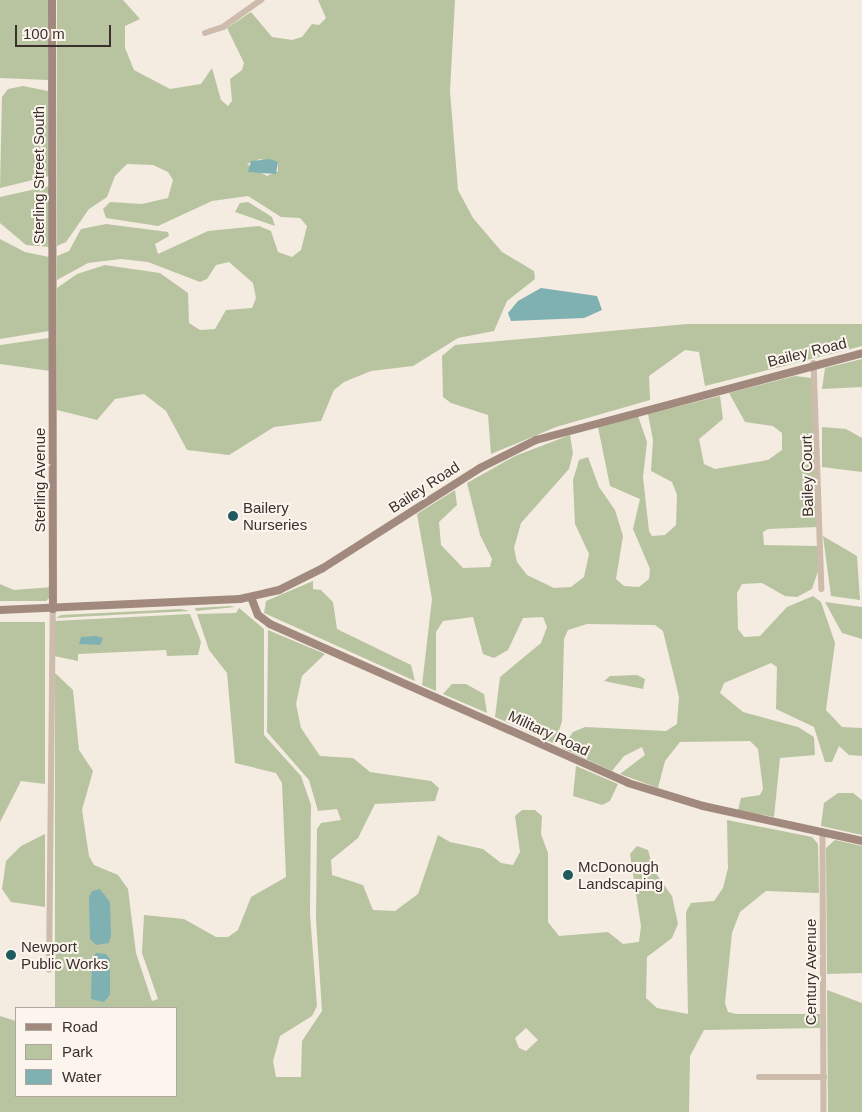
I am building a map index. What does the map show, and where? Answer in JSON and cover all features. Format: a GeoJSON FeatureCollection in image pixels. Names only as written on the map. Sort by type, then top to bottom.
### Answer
{"type":"FeatureCollection","features":[{"type":"Feature","properties":{"kind":"street","name":"Sterling Street South"},"geometry":{"type":"LineString","coordinates":[[52,0],[54,350]]}},
{"type":"Feature","properties":{"kind":"street"},"geometry":{"type":"LineString","coordinates":[[205,33],[223,27],[260,0]]}},
{"type":"Feature","properties":{"kind":"street","name":"Sterling Avenue"},"geometry":{"type":"LineString","coordinates":[[53,608],[54,350]]}},
{"type":"Feature","properties":{"kind":"street","name":"Bailey Road"},"geometry":{"type":"LineString","coordinates":[[0,610],[251,597],[312,575],[468,475],[529,443],[814,363],[862,353]]}},
{"type":"Feature","properties":{"kind":"street","name":"Bailey Court"},"geometry":{"type":"LineString","coordinates":[[814,363],[822,589]]}},
{"type":"Feature","properties":{"kind":"street","name":"Military Road"},"geometry":{"type":"LineString","coordinates":[[251,597],[256,613],[268,623],[620,780],[686,802],[862,840]]}},
{"type":"Feature","properties":{"kind":"street"},"geometry":{"type":"LineString","coordinates":[[49,970],[53,608]]}},
{"type":"Feature","properties":{"kind":"street","name":"Century Avenue"},"geometry":{"type":"LineString","coordinates":[[823,832],[824,1112]]}},
{"type":"Feature","properties":{"kind":"street"},"geometry":{"type":"LineString","coordinates":[[759,1078],[824,1077]]}},
{"type":"Feature","properties":{"kind":"green space"},"geometry":{"type":"Polygon","coordinates":[[[0,0],[48,0],[48,80],[0,78],[0,0]]]}},
{"type":"Feature","properties":{"kind":"green space"},"geometry":{"type":"Polygon","coordinates":[[[57,0],[123,0],[140,19],[125,26],[125,48],[134,70],[170,89],[201,84],[212,68],[221,100],[228,106],[232,101],[230,79],[242,70],[244,63],[227,28],[251,12],[272,37],[292,40],[302,37],[312,24],[319,25],[326,18],[318,0],[455,0],[450,91],[458,190],[473,218],[502,252],[534,271],[535,279],[507,301],[494,331],[458,338],[413,366],[371,371],[344,382],[334,390],[321,421],[274,427],[229,455],[187,450],[166,411],[144,394],[115,399],[97,420],[57,410],[57,288],[77,274],[105,265],[160,273],[188,293],[189,323],[200,330],[215,329],[226,310],[252,308],[256,298],[253,283],[229,262],[216,265],[207,279],[200,282],[148,262],[121,259],[88,263],[57,280],[57,256],[69,251],[81,229],[106,224],[168,232],[169,236],[155,244],[158,254],[208,231],[259,226],[271,231],[278,252],[292,257],[301,250],[307,226],[300,218],[281,217],[248,196],[212,201],[158,226],[106,218],[103,209],[110,202],[142,204],[168,198],[173,180],[168,172],[153,165],[127,164],[115,176],[107,197],[89,209],[66,242],[57,246],[57,0]],[[260,159],[247,164],[267,176],[278,171],[278,163],[260,159]]]}},
{"type":"Feature","properties":{"kind":"green space"},"geometry":{"type":"Polygon","coordinates":[[[23,86],[48,91],[49,176],[0,188],[2,97],[8,89],[23,86]]]}},
{"type":"Feature","properties":{"kind":"green space"},"geometry":{"type":"Polygon","coordinates":[[[49,186],[49,247],[26,245],[0,223],[0,197],[49,186]]]}},
{"type":"Feature","properties":{"kind":"green space"},"geometry":{"type":"Polygon","coordinates":[[[248,202],[272,217],[275,226],[235,212],[240,203],[248,202]]]}},
{"type":"Feature","properties":{"kind":"green space"},"geometry":{"type":"Polygon","coordinates":[[[0,239],[25,252],[49,257],[49,331],[0,339],[0,239]]]}},
{"type":"Feature","properties":{"kind":"green space"},"geometry":{"type":"Polygon","coordinates":[[[687,324],[862,324],[862,346],[705,386],[699,352],[685,350],[649,376],[650,400],[556,427],[491,454],[488,415],[451,403],[443,397],[442,356],[455,345],[687,324]]]}},
{"type":"Feature","properties":{"kind":"green space"},"geometry":{"type":"Polygon","coordinates":[[[49,338],[50,371],[0,364],[0,345],[49,338]]]}},
{"type":"Feature","properties":{"kind":"green space"},"geometry":{"type":"Polygon","coordinates":[[[862,359],[862,387],[822,389],[825,368],[862,359]]]}},
{"type":"Feature","properties":{"kind":"green space"},"geometry":{"type":"Polygon","coordinates":[[[795,376],[812,378],[818,527],[768,529],[763,532],[764,545],[818,546],[818,571],[812,589],[797,597],[785,596],[762,583],[742,584],[737,593],[738,629],[744,637],[760,636],[787,607],[813,596],[821,602],[835,643],[826,710],[842,727],[862,728],[862,756],[849,755],[839,746],[832,762],[825,762],[814,727],[776,709],[777,667],[771,663],[724,683],[720,693],[743,712],[798,727],[814,737],[815,755],[780,758],[774,817],[738,810],[741,798],[760,795],[763,789],[758,749],[750,741],[680,742],[665,761],[658,788],[620,774],[645,755],[642,747],[624,756],[612,771],[562,748],[573,732],[585,727],[666,731],[677,724],[679,697],[663,631],[655,625],[587,624],[568,630],[564,639],[562,721],[555,744],[495,717],[500,677],[541,643],[547,627],[543,617],[523,618],[508,650],[494,658],[483,654],[473,617],[443,621],[436,632],[436,691],[422,685],[432,599],[417,514],[455,490],[457,505],[439,522],[441,545],[463,568],[490,567],[492,559],[480,535],[467,483],[515,456],[570,435],[573,453],[569,469],[521,523],[514,548],[517,562],[527,575],[554,588],[571,587],[584,577],[589,554],[575,524],[573,480],[579,460],[588,457],[599,487],[615,510],[623,536],[616,579],[624,586],[639,587],[649,579],[650,569],[633,529],[640,499],[610,486],[598,427],[638,416],[647,442],[643,477],[649,531],[652,536],[665,535],[676,525],[677,495],[672,482],[651,471],[653,440],[648,414],[720,396],[723,419],[699,439],[704,464],[715,469],[768,460],[782,450],[782,433],[773,426],[745,422],[729,393],[795,376]]]}},
{"type":"Feature","properties":{"kind":"green space"},"geometry":{"type":"Polygon","coordinates":[[[822,427],[846,429],[862,438],[862,472],[822,467],[822,427]]]}},
{"type":"Feature","properties":{"kind":"green space"},"geometry":{"type":"Polygon","coordinates":[[[823,536],[857,556],[860,600],[831,596],[823,536]]]}},
{"type":"Feature","properties":{"kind":"green space"},"geometry":{"type":"Polygon","coordinates":[[[313,581],[313,589],[321,590],[333,602],[337,629],[411,665],[415,681],[264,613],[266,601],[313,581]]]}},
{"type":"Feature","properties":{"kind":"green space"},"geometry":{"type":"Polygon","coordinates":[[[0,584],[14,590],[52,587],[51,596],[46,601],[0,601],[0,584]]]}},
{"type":"Feature","properties":{"kind":"green space"},"geometry":{"type":"Polygon","coordinates":[[[825,602],[862,607],[862,639],[842,633],[825,602]]]}},
{"type":"Feature","properties":{"kind":"green space"},"geometry":{"type":"Polygon","coordinates":[[[230,606],[235,607],[196,611],[195,608],[230,606]]]}},
{"type":"Feature","properties":{"kind":"green space"},"geometry":{"type":"Polygon","coordinates":[[[239,608],[264,629],[264,735],[301,776],[311,805],[310,914],[317,1006],[312,1016],[280,1036],[273,1061],[276,1077],[301,1077],[302,1041],[322,1011],[316,919],[317,829],[321,823],[341,820],[337,809],[318,811],[309,780],[267,732],[268,630],[325,654],[302,676],[296,704],[301,728],[320,756],[353,758],[370,772],[431,781],[439,788],[435,801],[375,804],[358,838],[331,860],[332,875],[363,885],[373,910],[395,911],[418,894],[438,835],[450,842],[483,849],[501,863],[513,865],[520,852],[515,816],[522,810],[535,810],[542,816],[541,834],[548,853],[548,922],[559,936],[608,932],[623,944],[639,942],[641,926],[630,854],[637,846],[648,850],[654,871],[672,896],[678,924],[672,938],[647,957],[646,998],[657,1008],[688,1014],[686,912],[691,903],[714,901],[723,888],[728,868],[727,820],[812,837],[818,844],[819,893],[766,891],[740,912],[732,933],[725,1003],[728,1012],[736,1014],[820,1014],[820,1028],[704,1030],[690,1056],[689,1112],[0,1112],[0,1016],[15,1021],[15,1097],[178,1097],[178,1007],[55,1007],[55,673],[73,690],[79,750],[93,771],[82,810],[89,856],[94,865],[118,875],[128,889],[136,953],[152,1001],[158,999],[142,953],[144,915],[184,919],[216,937],[228,937],[238,930],[251,897],[286,877],[282,783],[276,773],[235,763],[227,673],[209,650],[197,614],[236,613],[239,608]],[[526,1028],[515,1038],[519,1048],[526,1051],[538,1040],[526,1028]]]}},
{"type":"Feature","properties":{"kind":"green space"},"geometry":{"type":"Polygon","coordinates":[[[180,609],[190,611],[56,618],[61,615],[180,609]]]}},
{"type":"Feature","properties":{"kind":"green space"},"geometry":{"type":"Polygon","coordinates":[[[190,614],[201,642],[198,655],[167,656],[166,650],[78,654],[78,661],[54,656],[55,621],[190,614]]]}},
{"type":"Feature","properties":{"kind":"green space"},"geometry":{"type":"Polygon","coordinates":[[[0,622],[45,622],[45,784],[21,781],[0,822],[0,622]]]}},
{"type":"Feature","properties":{"kind":"green space"},"geometry":{"type":"Polygon","coordinates":[[[637,675],[645,679],[643,689],[604,681],[610,676],[637,675]]]}},
{"type":"Feature","properties":{"kind":"green space"},"geometry":{"type":"Polygon","coordinates":[[[452,684],[466,684],[484,694],[487,713],[443,694],[452,684]]]}},
{"type":"Feature","properties":{"kind":"green space"},"geometry":{"type":"Polygon","coordinates":[[[576,766],[618,784],[610,801],[602,805],[573,796],[576,766]]]}},
{"type":"Feature","properties":{"kind":"green space"},"geometry":{"type":"Polygon","coordinates":[[[838,793],[853,793],[862,800],[862,835],[821,826],[824,803],[838,793]]]}},
{"type":"Feature","properties":{"kind":"green space"},"geometry":{"type":"Polygon","coordinates":[[[45,834],[45,907],[11,902],[2,889],[6,861],[21,846],[45,834]]]}},
{"type":"Feature","properties":{"kind":"green space"},"geometry":{"type":"Polygon","coordinates":[[[835,840],[862,846],[862,973],[827,974],[826,848],[835,840]]]}},
{"type":"Feature","properties":{"kind":"green space"},"geometry":{"type":"Polygon","coordinates":[[[827,990],[862,1003],[862,1112],[828,1112],[827,990]]]}},
{"type":"Feature","properties":{"kind":"water"},"geometry":{"type":"Polygon","coordinates":[[[270,159],[278,162],[276,174],[248,172],[251,161],[270,159]]]}},
{"type":"Feature","properties":{"kind":"water"},"geometry":{"type":"Polygon","coordinates":[[[541,288],[597,296],[602,310],[584,318],[511,321],[508,313],[518,301],[541,288]]]}},
{"type":"Feature","properties":{"kind":"water"},"geometry":{"type":"Polygon","coordinates":[[[96,636],[103,638],[100,645],[79,644],[81,637],[96,636]]]}},
{"type":"Feature","properties":{"kind":"water"},"geometry":{"type":"Polygon","coordinates":[[[100,889],[110,902],[111,936],[109,943],[96,945],[90,939],[89,897],[92,891],[100,889]]]}},
{"type":"Feature","properties":{"kind":"water"},"geometry":{"type":"Polygon","coordinates":[[[96,953],[106,954],[110,959],[110,995],[104,1002],[91,999],[92,959],[96,953]]]}},
{"type":"Feature","properties":{"kind":"place","name":"Bailery Nurseries"},"geometry":{"type":"Point","coordinates":[233,516]}},
{"type":"Feature","properties":{"kind":"place","name":"McDonough Landscaping"},"geometry":{"type":"Point","coordinates":[568,875]}},
{"type":"Feature","properties":{"kind":"place","name":"Newport Public Works"},"geometry":{"type":"Point","coordinates":[11,955]}}]}
